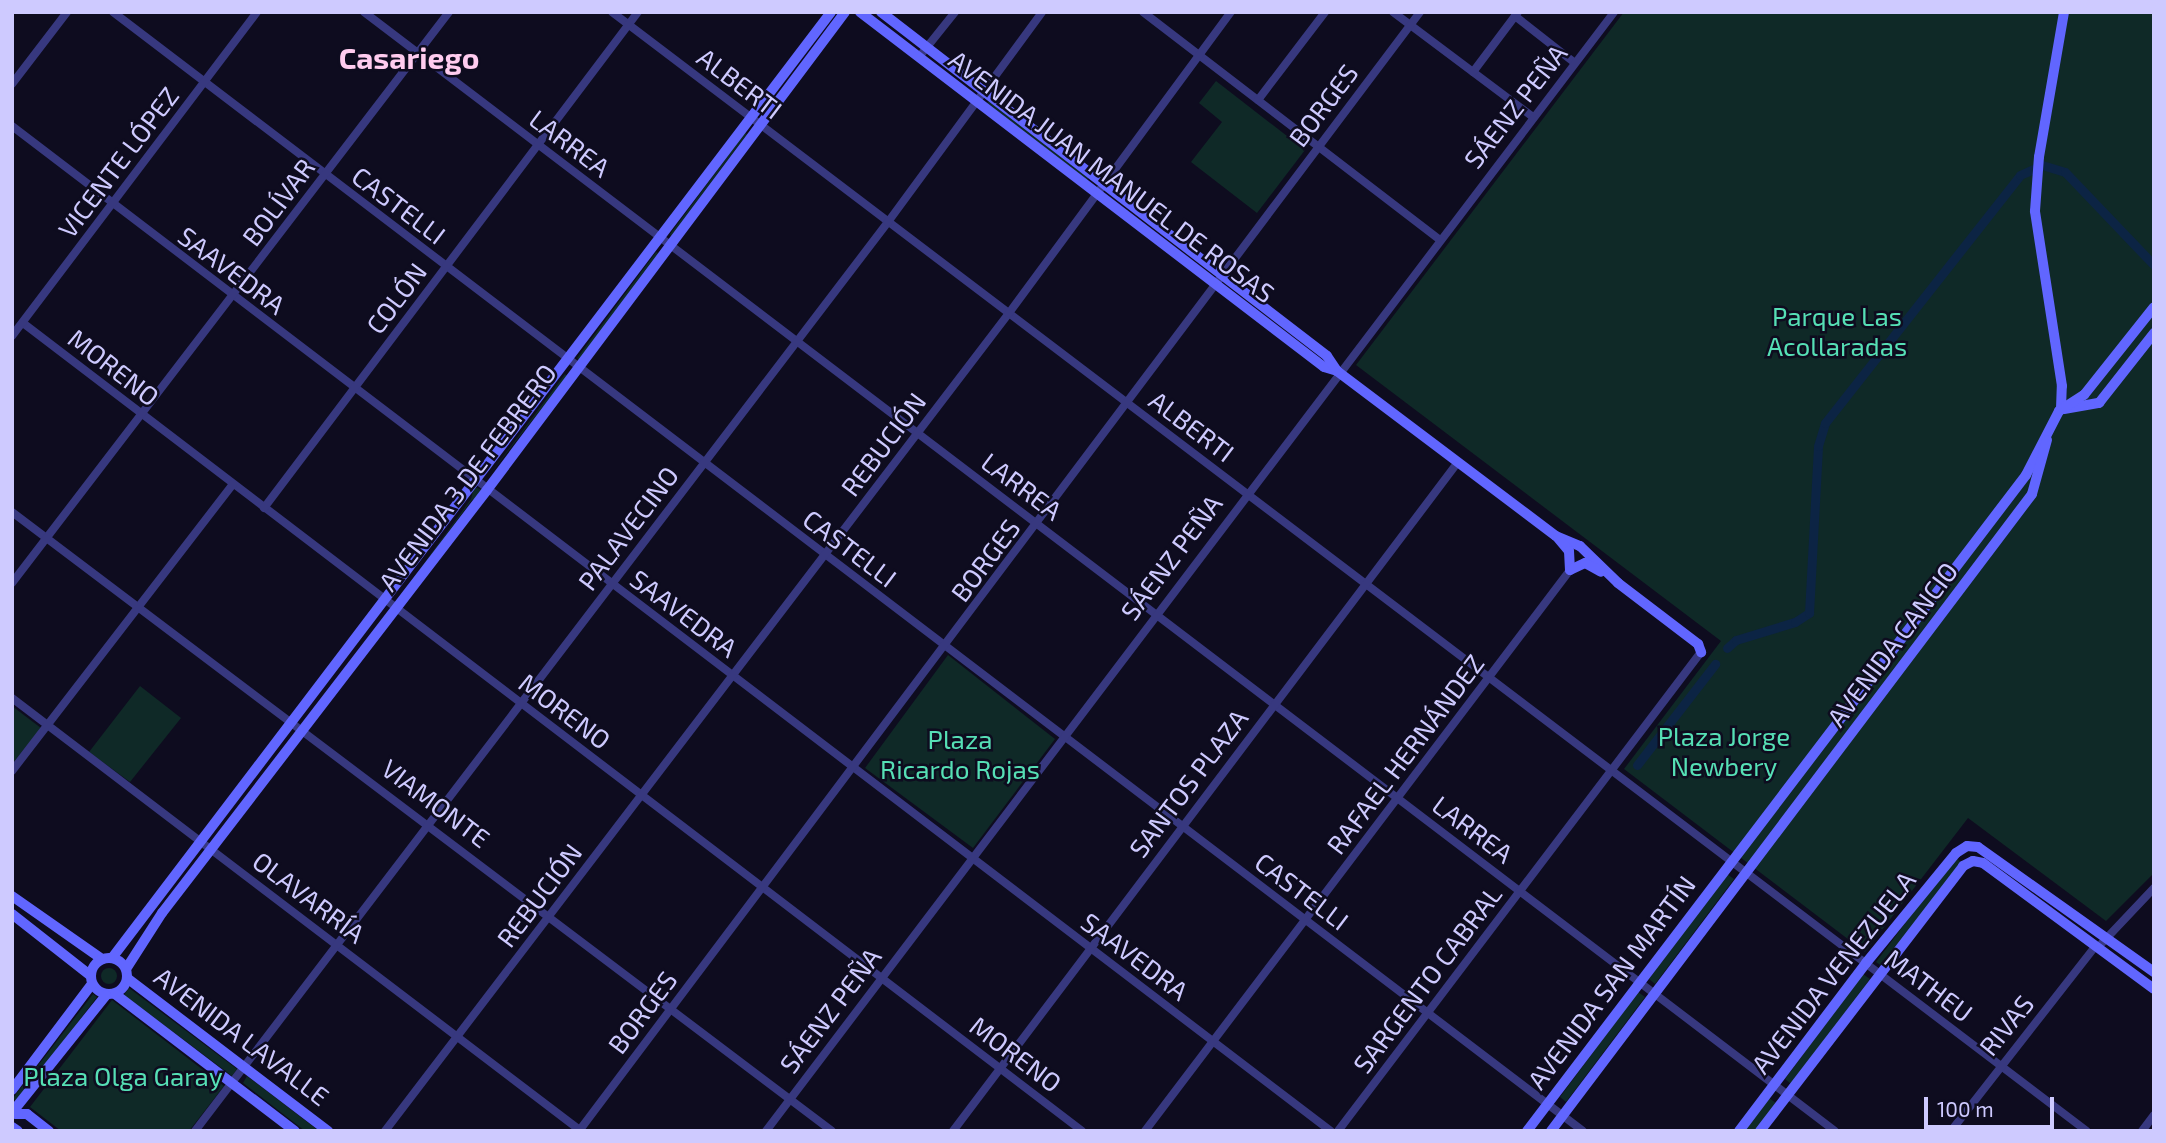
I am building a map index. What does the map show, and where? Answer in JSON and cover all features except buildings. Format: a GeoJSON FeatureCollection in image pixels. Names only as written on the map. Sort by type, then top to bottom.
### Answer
{"type":"FeatureCollection","features":[{"type":"Feature","properties":{"kind":"street"},"geometry":{"type":"LineString","coordinates":[[12,84],[67,12]]}},
{"type":"Feature","properties":{"kind":"street","name":"CASTELLI"},"geometry":{"type":"LineString","coordinates":[[113,12],[945,648],[1583,1131]]}},
{"type":"Feature","properties":{"kind":"street","name":"VICENTE LÓPEZ"},"geometry":{"type":"LineString","coordinates":[[12,336],[257,12]]}},
{"type":"Feature","properties":{"kind":"street","name":"LARREA"},"geometry":{"type":"LineString","coordinates":[[364,12],[1835,1131]]}},
{"type":"Feature","properties":{"kind":"street","name":"BOLÍVAR"},"geometry":{"type":"LineString","coordinates":[[12,583],[449,12]]}},
{"type":"Feature","properties":{"kind":"street","name":"ALBERTI"},"geometry":{"type":"LineString","coordinates":[[612,12],[1746,872]]}},
{"type":"Feature","properties":{"kind":"street","name":"COLÓN"},"geometry":{"type":"LineString","coordinates":[[264,508],[638,12]]}},
{"type":"Feature","properties":{"kind":"street","name":"AVENIDA 3 DE FEBRERO"},"geometry":{"type":"LineString","coordinates":[[13,1113],[127,974],[162,914],[254,792],[384,601],[831,12]]}},
{"type":"Feature","properties":{"kind":"street","name":"AVENIDA 3 DE FEBRERO"},"geometry":{"type":"LineString","coordinates":[[12,1090],[107,959],[152,906],[244,785],[396,610],[845,12]]}},
{"type":"Feature","properties":{"kind":"street","name":"AVENIDA JUAN MANUEL DE ROSAS"},"geometry":{"type":"LineString","coordinates":[[860,12],[923,53],[1098,188],[1327,356],[1338,371],[1556,536],[1580,545],[1618,583],[1698,644],[1701,652]]}},
{"type":"Feature","properties":{"kind":"street","name":"AVENIDA JUAN MANUEL DE ROSAS"},"geometry":{"type":"LineString","coordinates":[[881,12],[923,53]]}},
{"type":"Feature","properties":{"kind":"street"},"geometry":{"type":"LineString","coordinates":[[923,53],[955,12]]}},
{"type":"Feature","properties":{"kind":"street","name":"PALAVECINO"},"geometry":{"type":"LineString","coordinates":[[195,1131],[888,222],[1042,12]]}},
{"type":"Feature","properties":{"kind":"street"},"geometry":{"type":"LineString","coordinates":[[1143,12],[1439,239]]}},
{"type":"Feature","properties":{"kind":"street","name":"REBUCIÓN"},"geometry":{"type":"LineString","coordinates":[[385,1131],[1009,313],[1098,188],[1231,12]]}},
{"type":"Feature","properties":{"kind":"street"},"geometry":{"type":"LineString","coordinates":[[1258,100],[1325,12]]}},
{"type":"Feature","properties":{"kind":"street"},"geometry":{"type":"LineString","coordinates":[[1394,12],[1533,117]]}},
{"type":"Feature","properties":{"kind":"street","name":"BORGES"},"geometry":{"type":"LineString","coordinates":[[580,1130],[1129,405],[1218,278],[1420,12]]}},
{"type":"Feature","properties":{"kind":"street","name":"SÁENZ PEÑA"},"geometry":{"type":"LineString","coordinates":[[765,1131],[1338,371],[1614,12]]}},
{"type":"Feature","properties":{"kind":"street"},"geometry":{"type":"LineString","coordinates":[[2063,12],[2036,177],[2036,231],[2062,386],[2061,409],[2099,403],[2154,333]]}},
{"type":"Feature","properties":{"kind":"street"},"geometry":{"type":"LineString","coordinates":[[1473,72],[1516,14],[1575,63]]}},
{"type":"Feature","properties":{"kind":"street","name":"SAAVEDRA"},"geometry":{"type":"LineString","coordinates":[[12,126],[112,205],[1331,1131]]}},
{"type":"Feature","properties":{"kind":"street","name":"AVENIDA CANCIO"},"geometry":{"type":"LineString","coordinates":[[1731,861],[2026,475],[2061,409],[2084,395],[2154,307]]}},
{"type":"Feature","properties":{"kind":"street","name":"MORENO"},"geometry":{"type":"LineString","coordinates":[[23,323],[1082,1131]]}},
{"type":"Feature","properties":{"kind":"street","name":"AVENIDA CANCIO"},"geometry":{"type":"LineString","coordinates":[[1746,872],[2032,494],[2049,431]]}},
{"type":"Feature","properties":{"kind":"street","name":"SANTOS PLAZA"},"geometry":{"type":"LineString","coordinates":[[953,1131],[1458,462]]}},
{"type":"Feature","properties":{"kind":"street"},"geometry":{"type":"LineString","coordinates":[[12,771],[233,484]]}},
{"type":"Feature","properties":{"kind":"street","name":"VIAMONTE"},"geometry":{"type":"LineString","coordinates":[[12,512],[298,724],[832,1131]]}},
{"type":"Feature","properties":{"kind":"street"},"geometry":{"type":"LineString","coordinates":[[1556,536],[1569,551],[1570,570],[1585,563],[1618,583]]}},
{"type":"Feature","properties":{"kind":"street","name":"RAFAEL HERNÁNDEZ"},"geometry":{"type":"LineString","coordinates":[[1145,1131],[1570,570]]}},
{"type":"Feature","properties":{"kind":"street"},"geometry":{"type":"LineString","coordinates":[[1928,602],[1944,613]]}},
{"type":"Feature","properties":{"kind":"street","name":"SARGENTO CABRAL"},"geometry":{"type":"LineString","coordinates":[[1338,1131],[1701,652]]}},
{"type":"Feature","properties":{"kind":"street","name":"OLAVARRÍA"},"geometry":{"type":"LineString","coordinates":[[12,698],[580,1130]]}},
{"type":"Feature","properties":{"kind":"street"},"geometry":{"type":"LineString","coordinates":[[244,785],[254,792]]}},
{"type":"Feature","properties":{"kind":"street"},"geometry":{"type":"LineString","coordinates":[[1969,846],[1973,861],[1983,863],[2102,943],[2154,972]]}},
{"type":"Feature","properties":{"kind":"street"},"geometry":{"type":"LineString","coordinates":[[1969,846],[2102,943],[2154,989]]}},
{"type":"Feature","properties":{"kind":"street","name":"AVENIDA VENEZUELA"},"geometry":{"type":"LineString","coordinates":[[1739,1131],[1866,963],[1956,853],[1969,846]]}},
{"type":"Feature","properties":{"kind":"street","name":"AVENIDA SAN MARTÍN"},"geometry":{"type":"LineString","coordinates":[[1527,1131],[1731,861]]}},
{"type":"Feature","properties":{"kind":"street","name":"AVENIDA VENEZUELA"},"geometry":{"type":"LineString","coordinates":[[1760,1131],[1879,973],[1964,866],[1973,861]]}},
{"type":"Feature","properties":{"kind":"street","name":"AVENIDA SAN MARTÍN"},"geometry":{"type":"LineString","coordinates":[[1551,1131],[1746,872]]}},
{"type":"Feature","properties":{"kind":"street","name":"MATHEU"},"geometry":{"type":"LineString","coordinates":[[1746,872],[2087,1131]]}},
{"type":"Feature","properties":{"kind":"street","name":"RIVAS"},"geometry":{"type":"LineString","coordinates":[[1951,1131],[2001,1065],[2102,943],[2154,888]]}},
{"type":"Feature","properties":{"kind":"street","name":"AVENIDA LAVALLE"},"geometry":{"type":"LineString","coordinates":[[12,896],[107,959],[328,1131]]}},
{"type":"Feature","properties":{"kind":"street"},"geometry":{"type":"LineString","coordinates":[[152,906],[162,914]]}},
{"type":"Feature","properties":{"kind":"street","name":"AVENIDA LAVALLE"},"geometry":{"type":"LineString","coordinates":[[12,914],[110,994],[295,1131]]}},
{"type":"Feature","properties":{"kind":"street"},"geometry":{"type":"LineString","coordinates":[[13,1113],[27,1114],[49,1131]]}},
{"type":"Feature","properties":{"kind":"street"},"geometry":{"type":"LineString","coordinates":[[2142,1131],[2154,1115]]}},
{"type":"Feature","properties":{"kind":"street"},"geometry":{"type":"LineString","coordinates":[[12,1127],[18,1131]]}},
{"type":"Feature","properties":{"kind":"green space","name":"Parque Las Acollaradas"},"geometry":{"type":"Polygon","coordinates":[[[1624,12],[2154,12],[2154,873],[2106,921],[1968,818],[1865,952],[1624,769],[1721,641],[1356,365],[1624,12]]]}},
{"type":"Feature","properties":{"kind":"green space"},"geometry":{"type":"Polygon","coordinates":[[[1216,81],[1305,150],[1257,213],[1191,162],[1222,122],[1199,103],[1216,81]]]}},
{"type":"Feature","properties":{"kind":"green space"},"geometry":{"type":"Polygon","coordinates":[[[989,101],[1088,178],[1087,180],[987,103],[989,101]]]}},
{"type":"Feature","properties":{"kind":"green space"},"geometry":{"type":"Polygon","coordinates":[[[745,133],[747,134],[671,236],[670,234],[745,133]]]}},
{"type":"Feature","properties":{"kind":"green space"},"geometry":{"type":"Polygon","coordinates":[[[656,252],[658,253],[579,360],[577,358],[656,252]]]}},
{"type":"Feature","properties":{"kind":"green space"},"geometry":{"type":"Polygon","coordinates":[[[565,374],[567,376],[487,478],[565,374]]]}},
{"type":"Feature","properties":{"kind":"green space"},"geometry":{"type":"Polygon","coordinates":[[[474,487],[483,490],[479,498],[472,500],[398,599],[471,499],[474,487]]]}},
{"type":"Feature","properties":{"kind":"green space","name":"Plaza Ricardo Rojas"},"geometry":{"type":"Polygon","coordinates":[[[948,655],[1055,739],[973,848],[865,768],[948,655]]]}},
{"type":"Feature","properties":{"kind":"green space"},"geometry":{"type":"Polygon","coordinates":[[[140,686],[181,718],[130,782],[89,752],[140,686]]]}},
{"type":"Feature","properties":{"kind":"green space"},"geometry":{"type":"Polygon","coordinates":[[[12,706],[41,728],[12,764],[12,706]]]}},
{"type":"Feature","properties":{"kind":"green space"},"geometry":{"type":"Polygon","coordinates":[[[1955,857],[1961,862],[1883,967],[1876,962],[1955,857]]]}},
{"type":"Feature","properties":{"kind":"green space"},"geometry":{"type":"Polygon","coordinates":[[[1727,874],[1734,879],[1655,984],[1649,979],[1727,874]]]}},
{"type":"Feature","properties":{"kind":"green space"},"geometry":{"type":"Polygon","coordinates":[[[109,968],[115,970],[115,982],[109,984],[103,982],[101,976],[103,970],[109,968]]]}},
{"type":"Feature","properties":{"kind":"green space"},"geometry":{"type":"Polygon","coordinates":[[[1863,974],[1870,979],[1791,1084],[1785,1079],[1863,974]]]}},
{"type":"Feature","properties":{"kind":"green space"},"geometry":{"type":"Polygon","coordinates":[[[129,988],[237,1069],[232,1076],[124,995],[129,988]]]}},
{"type":"Feature","properties":{"kind":"green space"},"geometry":{"type":"Polygon","coordinates":[[[1638,992],[1645,997],[1566,1102],[1560,1097],[1638,992]]]}},
{"type":"Feature","properties":{"kind":"green space"},"geometry":{"type":"Polygon","coordinates":[[[93,994],[97,997],[17,1102],[13,1098],[93,994]]]}},
{"type":"Feature","properties":{"kind":"green space","name":"Plaza Olga Garay"},"geometry":{"type":"Polygon","coordinates":[[[112,1000],[224,1086],[189,1131],[61,1131],[30,1107],[112,1000]]]}},
{"type":"Feature","properties":{"kind":"green space"},"geometry":{"type":"Polygon","coordinates":[[[247,1076],[319,1131],[305,1131],[243,1083],[247,1076]]]}},
{"type":"Feature","properties":{"kind":"green space"},"geometry":{"type":"Polygon","coordinates":[[[1769,1098],[1776,1103],[1755,1131],[1745,1131],[1769,1098]]]}},
{"type":"Feature","properties":{"kind":"waterway"},"geometry":{"type":"LineString","coordinates":[[1727,648],[1736,640],[1795,622],[1809,613],[1818,446],[1825,423],[2020,175],[2042,165],[2065,172],[2154,265]]}},
{"type":"Feature","properties":{"kind":"waterway"},"geometry":{"type":"LineString","coordinates":[[1637,765],[1715,664]]}},
{"type":"Feature","properties":{"kind":"district","name":"Casariego"},"geometry":{"type":"Point","coordinates":[409,57]}},
{"type":"Feature","properties":{"kind":"park label","name":"Plaza Jorge Newbery"},"geometry":{"type":"Point","coordinates":[1724,751]}}]}
